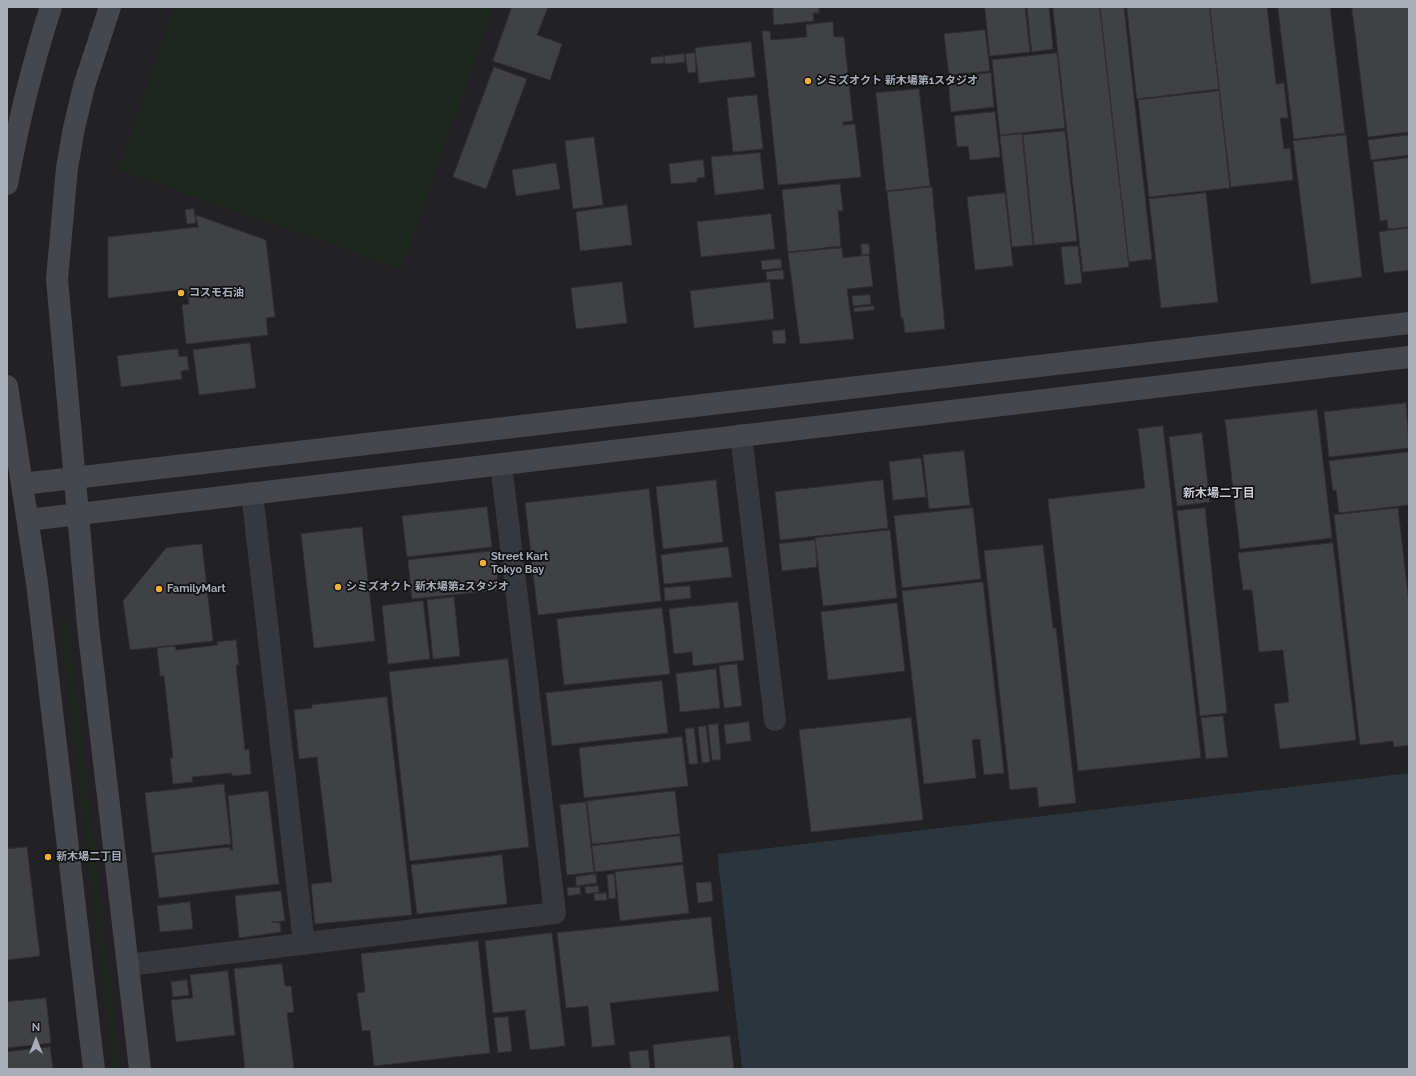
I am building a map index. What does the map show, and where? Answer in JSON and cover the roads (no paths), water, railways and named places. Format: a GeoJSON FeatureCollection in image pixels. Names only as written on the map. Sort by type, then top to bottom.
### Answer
{"type":"FeatureCollection","features":[{"type":"Feature","properties":{"kind":"street"},"geometry":{"type":"LineString","coordinates":[[7,184],[18,126],[37,50],[51,7]]}},
{"type":"Feature","properties":{"kind":"street"},"geometry":{"type":"LineString","coordinates":[[110,7],[84,86],[74,128],[61,220],[57,279],[88,626],[140,1069]]}},
{"type":"Feature","properties":{"kind":"street"},"geometry":{"type":"LineString","coordinates":[[22,484],[1409,323]]}},
{"type":"Feature","properties":{"kind":"street"},"geometry":{"type":"LineString","coordinates":[[28,520],[1409,357]]}},
{"type":"Feature","properties":{"kind":"street"},"geometry":{"type":"LineString","coordinates":[[1084,361],[1088,396]]}},
{"type":"Feature","properties":{"kind":"street"},"geometry":{"type":"LineString","coordinates":[[7,386],[37,583],[94,1069]]}},
{"type":"Feature","properties":{"kind":"street"},"geometry":{"type":"LineString","coordinates":[[741,435],[775,720]]}},
{"type":"Feature","properties":{"kind":"street"},"geometry":{"type":"LineString","coordinates":[[128,965],[555,912],[501,464]]}},
{"type":"Feature","properties":{"kind":"street"},"geometry":{"type":"LineString","coordinates":[[252,493],[304,944]]}},
{"type":"Feature","properties":{"kind":"place","name":"シミズオクト 新木場第1スタジオ"},"geometry":{"type":"Point","coordinates":[808,81]}},
{"type":"Feature","properties":{"kind":"place","name":"コスモ石油"},"geometry":{"type":"Point","coordinates":[181,293]}},
{"type":"Feature","properties":{"kind":"place","name":"Street Kart Tokyo Bay"},"geometry":{"type":"Point","coordinates":[483,563]}},
{"type":"Feature","properties":{"kind":"place","name":"シミズオクト 新木場第2スタジオ"},"geometry":{"type":"Point","coordinates":[338,587]}},
{"type":"Feature","properties":{"kind":"place","name":"FamilyMart"},"geometry":{"type":"Point","coordinates":[159,589]}},
{"type":"Feature","properties":{"kind":"place","name":"新木場二丁目"},"geometry":{"type":"Point","coordinates":[48,857]}},
{"type":"Feature","properties":{"kind":"district","name":"新木場二丁目"},"geometry":{"type":"Point","coordinates":[1219,493]}}]}
